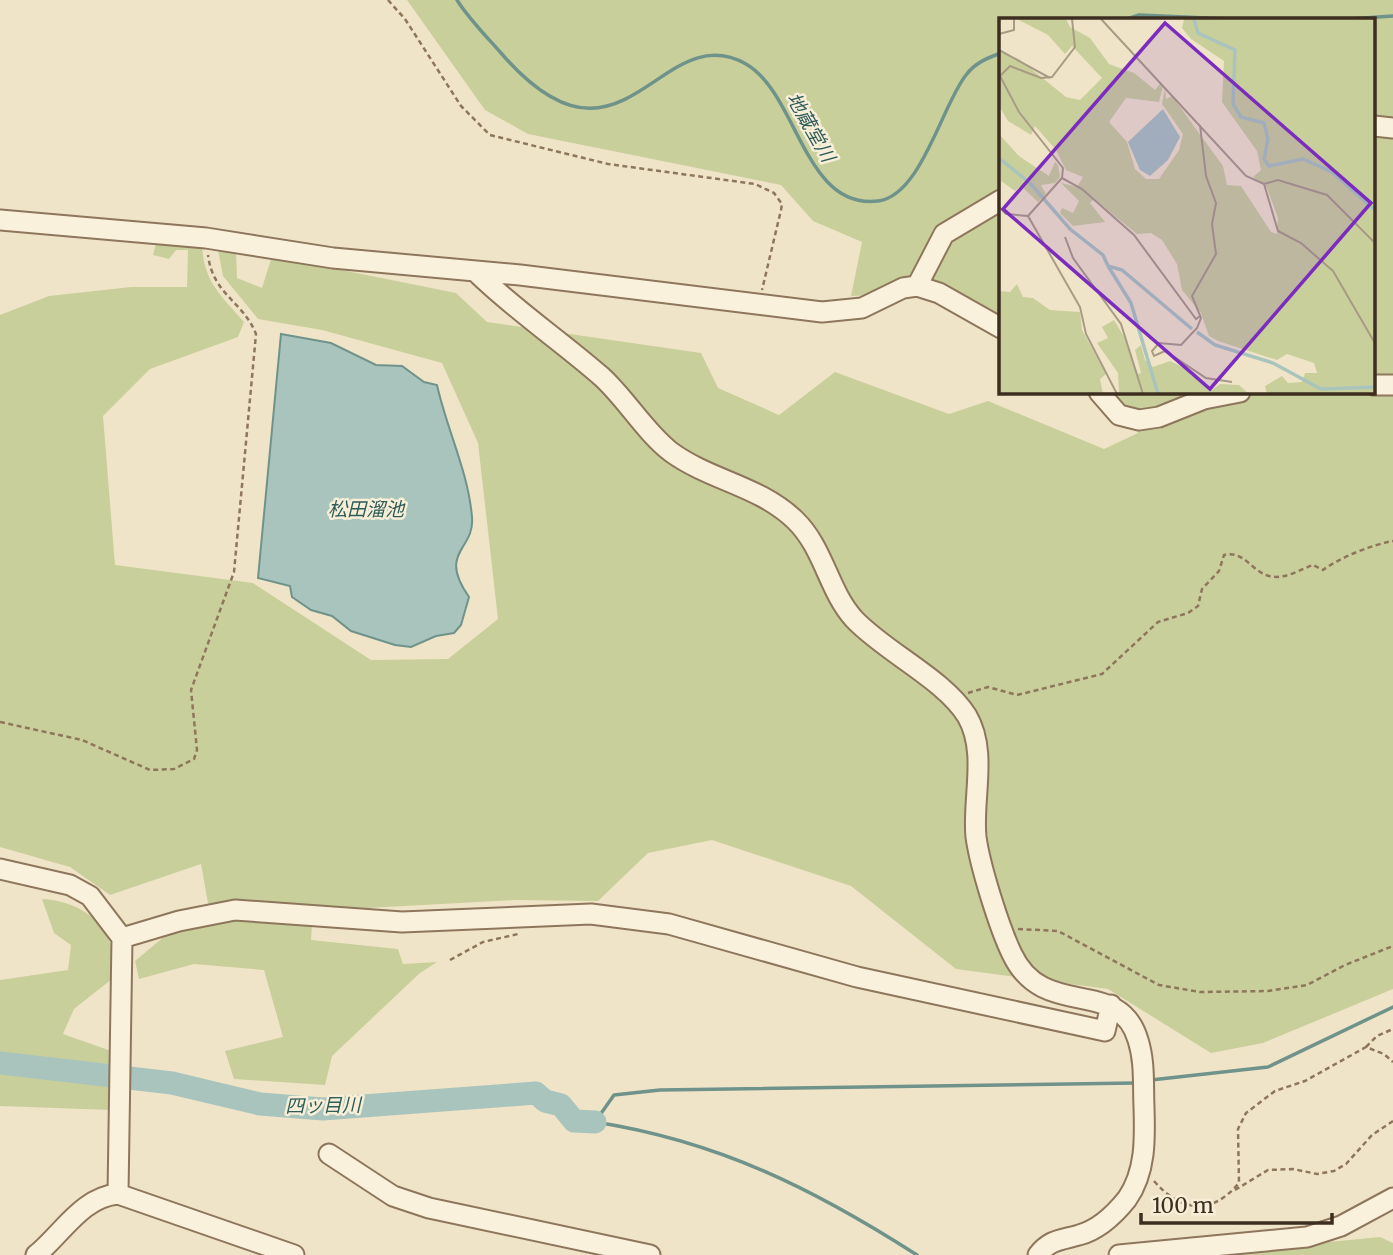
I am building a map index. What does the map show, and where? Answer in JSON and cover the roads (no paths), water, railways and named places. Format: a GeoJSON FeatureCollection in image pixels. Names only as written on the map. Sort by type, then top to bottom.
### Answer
{"type":"FeatureCollection","features":[{"type":"Feature","properties":{"kind":"street"},"geometry":{"type":"LineString","coordinates":[[917,286],[944,234],[999,201]]}},
{"type":"Feature","properties":{"kind":"street"},"geometry":{"type":"LineString","coordinates":[[0,220],[206,238],[333,258],[520,275],[758,305],[841,312],[862,308],[903,288],[917,286],[939,293],[999,327]]}},
{"type":"Feature","properties":{"kind":"street"},"geometry":{"type":"LineString","coordinates":[[477,273],[511,306],[603,378],[669,450],[693,465],[766,496],[797,522],[816,545],[852,616],[951,698],[967,717],[974,735],[978,760],[976,837],[1013,956],[1040,987],[1069,998],[1095,1000],[1121,1011],[1135,1031],[1144,1063],[1145,1142],[1138,1179],[1127,1198],[1111,1216],[1094,1229],[1058,1238],[1038,1255]]}},
{"type":"Feature","properties":{"kind":"street"},"geometry":{"type":"LineString","coordinates":[[1101,394],[1119,415],[1139,420],[1159,417],[1204,399],[1230,394]]}},
{"type":"Feature","properties":{"kind":"street"},"geometry":{"type":"LineString","coordinates":[[0,869],[70,885],[90,896],[122,937],[118,1194]]}},
{"type":"Feature","properties":{"kind":"street"},"geometry":{"type":"LineString","coordinates":[[122,937],[179,921],[235,910],[402,922],[591,914],[668,924],[858,977],[1105,1031],[1111,1005]]}},
{"type":"Feature","properties":{"kind":"street"},"geometry":{"type":"LineString","coordinates":[[329,1154],[393,1196],[429,1208],[650,1255]]}},
{"type":"Feature","properties":{"kind":"street"},"geometry":{"type":"LineString","coordinates":[[36,1255],[90,1204],[105,1195],[118,1194],[294,1255]]}},
{"type":"Feature","properties":{"kind":"street"},"geometry":{"type":"LineString","coordinates":[[1119,1255],[1307,1237],[1341,1226],[1393,1198]]}},
{"type":"Feature","properties":{"kind":"water","name":"松田溜池"},"geometry":{"type":"Polygon","coordinates":[[[281,334],[331,343],[376,365],[402,366],[424,382],[437,385],[462,467],[472,517],[471,528],[457,560],[456,570],[469,597],[461,625],[454,633],[436,636],[411,647],[395,645],[351,631],[332,616],[311,610],[292,597],[290,586],[258,578],[281,334]]]}},
{"type":"Feature","properties":{"kind":"waterway","name":"地蔵堂川"},"geometry":{"type":"LineString","coordinates":[[457,0],[501,53],[543,92],[579,107],[609,106],[637,93],[688,61],[715,55],[746,64],[764,79],[778,99],[817,170],[833,188],[853,199],[878,201],[893,195],[907,183],[966,75],[982,61],[999,54]]}},
{"type":"Feature","properties":{"kind":"waterway","name":"地蔵堂川"},"geometry":{"type":"LineString","coordinates":[[1130,18],[1139,15],[1207,18]]}},
{"type":"Feature","properties":{"kind":"waterway","name":"地蔵堂川"},"geometry":{"type":"LineString","coordinates":[[1363,18],[1393,16]]}},
{"type":"Feature","properties":{"kind":"waterway"},"geometry":{"type":"LineString","coordinates":[[1151,1080],[1268,1067],[1393,1007]]}},
{"type":"Feature","properties":{"kind":"waterway","name":"四ッ目川"},"geometry":{"type":"LineString","coordinates":[[0,1063],[172,1083],[260,1104],[323,1109],[536,1093],[545,1101],[561,1105],[574,1121],[595,1122]]}},
{"type":"Feature","properties":{"kind":"waterway"},"geometry":{"type":"LineString","coordinates":[[917,1255],[841,1209],[764,1171],[683,1142],[640,1130],[595,1122],[614,1095],[660,1090],[1136,1083]]}}]}
